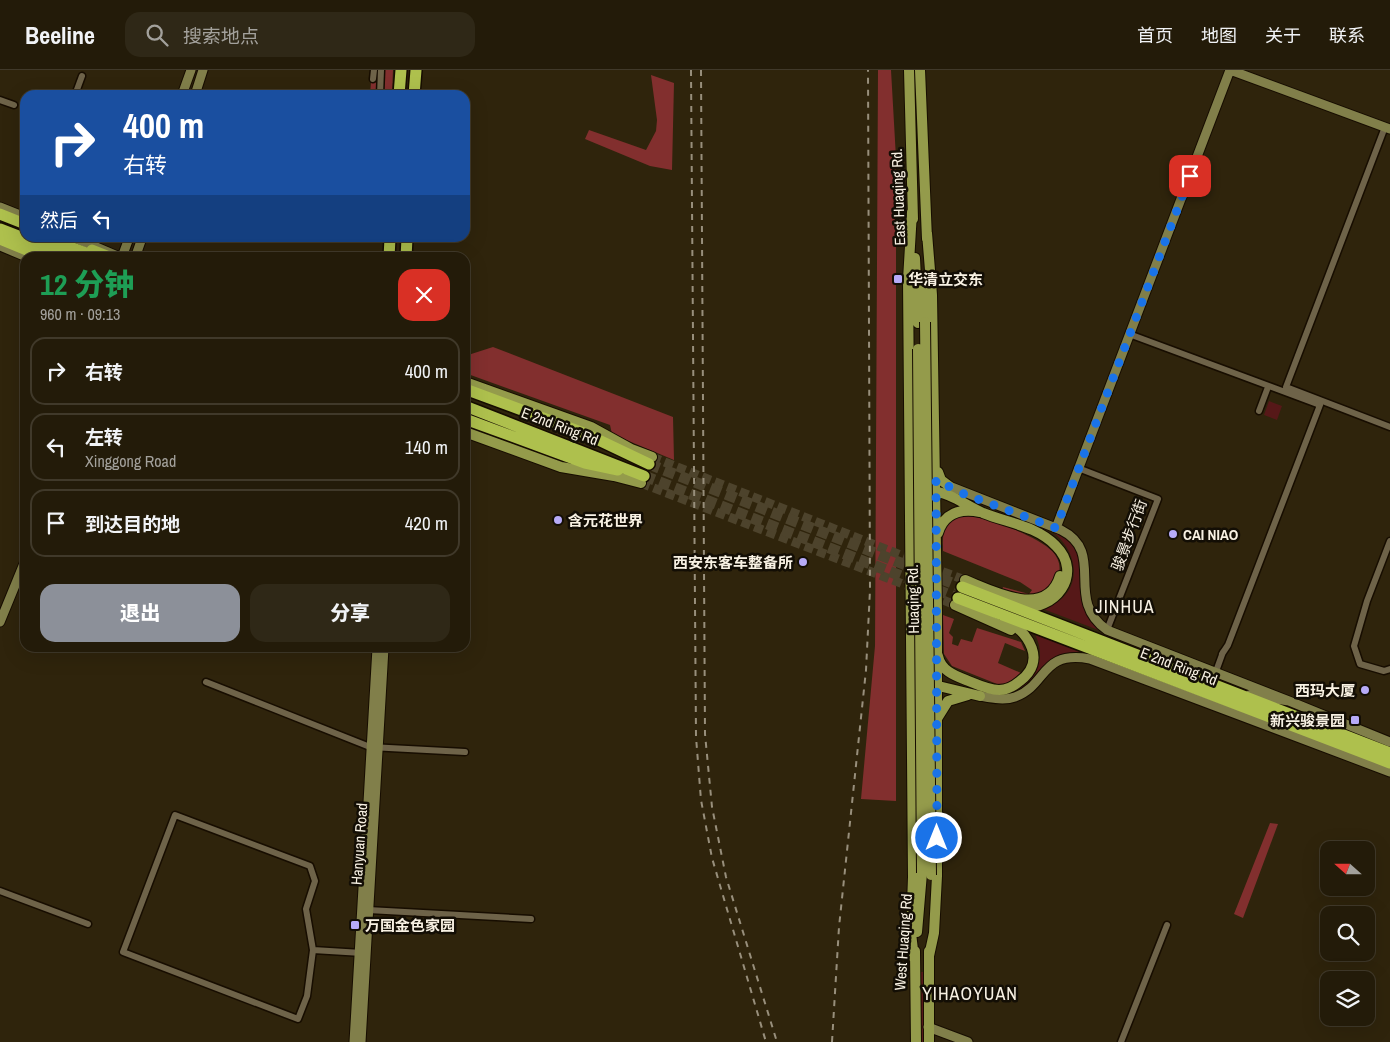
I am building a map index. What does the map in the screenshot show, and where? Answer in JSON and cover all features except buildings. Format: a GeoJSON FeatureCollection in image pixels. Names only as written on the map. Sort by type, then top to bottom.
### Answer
{"type":"FeatureCollection","features":[{"type":"Feature","properties":{"kind":"highway"},"geometry":{"type":"LineString","coordinates":[[399,90],[401,70]]}},
{"type":"Feature","properties":{"kind":"highway"},"geometry":{"type":"LineString","coordinates":[[414,90],[416,70]]}},
{"type":"Feature","properties":{"kind":"highway"},"geometry":{"type":"LineString","coordinates":[[0,214],[20,222]]}},
{"type":"Feature","properties":{"kind":"highway"},"geometry":{"type":"LineString","coordinates":[[0,220],[20,227]]}},
{"type":"Feature","properties":{"kind":"highway"},"geometry":{"type":"LineString","coordinates":[[0,229],[20,237]]}},
{"type":"Feature","properties":{"kind":"highway"},"geometry":{"type":"LineString","coordinates":[[0,239],[31,252]]}},
{"type":"Feature","properties":{"kind":"highway"},"geometry":{"type":"LineString","coordinates":[[34,242],[59,252]]}},
{"type":"Feature","properties":{"kind":"highway"},"geometry":{"type":"LineString","coordinates":[[59,242],[90,252]]}},
{"type":"Feature","properties":{"kind":"highway"},"geometry":{"type":"LineString","coordinates":[[70,242],[94,252]]}},
{"type":"Feature","properties":{"kind":"highway"},"geometry":{"type":"LineString","coordinates":[[470,391],[586,434],[632,456],[651,461]]}},
{"type":"Feature","properties":{"kind":"highway","name":"E 2nd Ring Rd"},"geometry":{"type":"LineString","coordinates":[[470,398],[582,445],[643,480]]}},
{"type":"Feature","properties":{"kind":"highway","name":"E 2nd Ring Rd"},"geometry":{"type":"LineString","coordinates":[[470,408],[582,445],[632,456]]}},
{"type":"Feature","properties":{"kind":"highway"},"geometry":{"type":"LineString","coordinates":[[470,421],[586,464],[643,480]]}},
{"type":"Feature","properties":{"kind":"highway","name":"E 2nd Ring Rd"},"geometry":{"type":"LineString","coordinates":[[960,593],[1008,605],[1390,763]]}},
{"type":"Feature","properties":{"kind":"highway","name":"E 2nd Ring Rd"},"geometry":{"type":"LineString","coordinates":[[960,593],[981,607],[1390,752]]}},
{"type":"Feature","properties":{"kind":"main road"},"geometry":{"type":"LineString","coordinates":[[184,90],[191,70]]}},
{"type":"Feature","properties":{"kind":"main road"},"geometry":{"type":"LineString","coordinates":[[197,90],[203,70]]}},
{"type":"Feature","properties":{"kind":"main road","name":"East Huaqing Rd."},"geometry":{"type":"LineString","coordinates":[[909,70],[912,212],[921,322]]}},
{"type":"Feature","properties":{"kind":"main road","name":"East Huaqing Rd."},"geometry":{"type":"LineString","coordinates":[[920,70],[927,233],[921,322]]}},
{"type":"Feature","properties":{"kind":"main road"},"geometry":{"type":"LineString","coordinates":[[1056,528],[1230,70],[1388,128]]}},
{"type":"Feature","properties":{"kind":"main road"},"geometry":{"type":"LineString","coordinates":[[0,207],[20,215]]}},
{"type":"Feature","properties":{"kind":"main road"},"geometry":{"type":"LineString","coordinates":[[912,212],[908,280],[912,933],[914,958]]}},
{"type":"Feature","properties":{"kind":"main road"},"geometry":{"type":"LineString","coordinates":[[927,233],[932,294],[936,461],[944,486],[981,512],[1027,527],[1049,539],[1062,553],[1066,569],[1063,586],[1054,598],[1032,608],[1008,605]]}},
{"type":"Feature","properties":{"kind":"main road"},"geometry":{"type":"LineString","coordinates":[[84,242],[109,252]]}},
{"type":"Feature","properties":{"kind":"main road"},"geometry":{"type":"LineString","coordinates":[[0,246],[20,254]]}},
{"type":"Feature","properties":{"kind":"main road","name":"Huaqing Rd."},"geometry":{"type":"LineString","coordinates":[[921,322],[926,874]]}},
{"type":"Feature","properties":{"kind":"main road"},"geometry":{"type":"LineString","coordinates":[[470,384],[591,427],[651,461]]}},
{"type":"Feature","properties":{"kind":"main road"},"geometry":{"type":"LineString","coordinates":[[470,434],[567,469],[643,480]]}},
{"type":"Feature","properties":{"kind":"main road"},"geometry":{"type":"LineString","coordinates":[[909,478],[944,486],[1056,528],[1070,536],[1080,550],[1086,568],[1084,589],[1086,605],[1095,621],[1107,630],[1390,742]]}},
{"type":"Feature","properties":{"kind":"main road"},"geometry":{"type":"LineString","coordinates":[[909,490],[936,492],[944,486]]}},
{"type":"Feature","properties":{"kind":"main road"},"geometry":{"type":"LineString","coordinates":[[929,956],[934,933],[937,876],[936,492]]}},
{"type":"Feature","properties":{"kind":"main road"},"geometry":{"type":"LineString","coordinates":[[936,545],[938,532],[946,517],[962,511],[981,512]]}},
{"type":"Feature","properties":{"kind":"main road"},"geometry":{"type":"LineString","coordinates":[[960,593],[1023,600],[1040,599],[1056,586],[1061,567],[1059,558],[1054,550],[1047,544],[999,519]]}},
{"type":"Feature","properties":{"kind":"main road"},"geometry":{"type":"LineString","coordinates":[[910,555],[917,562],[933,563],[936,556]]}},
{"type":"Feature","properties":{"kind":"main road"},"geometry":{"type":"LineString","coordinates":[[0,622],[20,573]]}},
{"type":"Feature","properties":{"kind":"main road"},"geometry":{"type":"LineString","coordinates":[[960,593],[1010,629],[1022,640],[1028,660],[1021,677],[1014,685]]}},
{"type":"Feature","properties":{"kind":"main road"},"geometry":{"type":"LineString","coordinates":[[910,604],[916,598],[924,598],[933,599],[937,606]]}},
{"type":"Feature","properties":{"kind":"main road"},"geometry":{"type":"LineString","coordinates":[[937,650],[943,667],[958,676],[996,690],[1014,685],[1031,669],[1034,658],[1032,646],[1027,637],[1017,626],[981,607]]}},
{"type":"Feature","properties":{"kind":"main road","name":"Hanyuan Road"},"geometry":{"type":"LineString","coordinates":[[354,1042],[368,910],[377,652]]}},
{"type":"Feature","properties":{"kind":"main road","name":"Hanyuan Road"},"geometry":{"type":"LineString","coordinates":[[361,1042],[363,953],[375,747],[384,652]]}},
{"type":"Feature","properties":{"kind":"main road"},"geometry":{"type":"LineString","coordinates":[[937,725],[940,711],[948,700],[959,696],[1015,697],[1029,688],[1055,662],[1064,658],[1079,657],[1106,664],[1390,772]]}},
{"type":"Feature","properties":{"kind":"main road"},"geometry":{"type":"LineString","coordinates":[[911,684],[937,684],[980,696]]}},
{"type":"Feature","properties":{"kind":"main road"},"geometry":{"type":"LineString","coordinates":[[1238,699],[1289,701]]}},
{"type":"Feature","properties":{"kind":"main road"},"geometry":{"type":"LineString","coordinates":[[1238,699],[1291,734]]}},
{"type":"Feature","properties":{"kind":"main road"},"geometry":{"type":"LineString","coordinates":[[1365,732],[1390,752]]}},
{"type":"Feature","properties":{"kind":"main road","name":"West Huaqing Rd"},"geometry":{"type":"LineString","coordinates":[[926,874],[929,956],[929,1042]]}},
{"type":"Feature","properties":{"kind":"main road","name":"West Huaqing Rd"},"geometry":{"type":"LineString","coordinates":[[916,1042],[914,958],[926,874]]}},
{"type":"Feature","properties":{"kind":"main road"},"geometry":{"type":"LineString","coordinates":[[928,1027],[968,1042]]}},
{"type":"Feature","properties":{"kind":"street"},"geometry":{"type":"LineString","coordinates":[[373,78],[374,70]]}},
{"type":"Feature","properties":{"kind":"street"},"geometry":{"type":"LineString","coordinates":[[380,90],[381,70]]}},
{"type":"Feature","properties":{"kind":"street"},"geometry":{"type":"LineString","coordinates":[[77,90],[82,76]]}},
{"type":"Feature","properties":{"kind":"street"},"geometry":{"type":"LineString","coordinates":[[0,100],[14,105]]}},
{"type":"Feature","properties":{"kind":"street"},"geometry":{"type":"LineString","coordinates":[[1388,128],[1286,387],[1390,427]]}},
{"type":"Feature","properties":{"kind":"street"},"geometry":{"type":"LineString","coordinates":[[1129,334],[1320,405],[1228,645],[1222,654]]}},
{"type":"Feature","properties":{"kind":"street"},"geometry":{"type":"LineString","coordinates":[[1259,411],[1268,387]]}},
{"type":"Feature","properties":{"kind":"street","name":"骏景步行街"},"geometry":{"type":"LineString","coordinates":[[1078,468],[1158,499],[1107,630]]}},
{"type":"Feature","properties":{"kind":"street"},"geometry":{"type":"LineString","coordinates":[[1390,541],[1367,601],[1354,646],[1360,664],[1384,672],[1390,669]]}},
{"type":"Feature","properties":{"kind":"street"},"geometry":{"type":"LineString","coordinates":[[1215,674],[1232,622]]}},
{"type":"Feature","properties":{"kind":"street"},"geometry":{"type":"LineString","coordinates":[[206,682],[375,747],[465,752]]}},
{"type":"Feature","properties":{"kind":"street"},"geometry":{"type":"LineString","coordinates":[[175,815],[310,866],[315,882],[306,909],[313,950],[307,996],[298,1019],[122,952],[175,815]]}},
{"type":"Feature","properties":{"kind":"street"},"geometry":{"type":"LineString","coordinates":[[0,891],[88,924]]}},
{"type":"Feature","properties":{"kind":"street"},"geometry":{"type":"LineString","coordinates":[[368,910],[530,919]]}},
{"type":"Feature","properties":{"kind":"street"},"geometry":{"type":"LineString","coordinates":[[1121,1042],[1167,925]]}},
{"type":"Feature","properties":{"kind":"street"},"geometry":{"type":"LineString","coordinates":[[313,950],[363,953]]}},
{"type":"Feature","properties":{"kind":"shaded area"},"geometry":{"type":"Polygon","coordinates":[[[372,70],[393,70],[392,90],[370,90],[372,70]]]}},
{"type":"Feature","properties":{"kind":"shaded area"},"geometry":{"type":"Polygon","coordinates":[[[878,70],[891,70],[896,158],[896,801],[861,799],[875,646],[878,70]]]}},
{"type":"Feature","properties":{"kind":"shaded area"},"geometry":{"type":"Polygon","coordinates":[[[651,75],[674,83],[672,170],[650,166],[585,139],[589,130],[646,150],[656,131],[657,120],[651,75]]]}},
{"type":"Feature","properties":{"kind":"shaded area"},"geometry":{"type":"Polygon","coordinates":[[[493,347],[673,417],[674,460],[612,434],[610,425],[470,375],[470,354],[493,347]]]}},
{"type":"Feature","properties":{"kind":"shaded area"},"geometry":{"type":"Polygon","coordinates":[[[1269,401],[1282,406],[1277,420],[1264,415],[1269,401]]]}},
{"type":"Feature","properties":{"kind":"shaded area"},"geometry":{"type":"Polygon","coordinates":[[[960,515],[994,522],[1045,545],[1052,551],[1060,566],[1056,581],[1051,587],[1036,595],[1018,595],[1002,590],[1003,587],[1029,594],[1032,590],[1020,582],[943,551],[945,530],[950,522],[960,515]]]}},
{"type":"Feature","properties":{"kind":"shaded area"},"geometry":{"type":"Polygon","coordinates":[[[1047,528],[1066,537],[1075,547],[1081,561],[1082,588],[1109,634],[1043,609],[1057,602],[1067,593],[1072,583],[1074,571],[1072,559],[1067,548],[1047,528]]]}},
{"type":"Feature","properties":{"kind":"shaded area"},"geometry":{"type":"Polygon","coordinates":[[[943,615],[954,619],[949,633],[953,637],[952,644],[958,646],[961,639],[972,642],[977,628],[1021,642],[1025,651],[1005,643],[998,663],[1021,673],[1008,683],[997,684],[952,666],[944,654],[943,615]]]}},
{"type":"Feature","properties":{"kind":"shaded area"},"geometry":{"type":"Polygon","coordinates":[[[1034,632],[1084,652],[1072,653],[1053,660],[1032,680],[1015,691],[1029,678],[1038,665],[1040,651],[1034,632]]]}},
{"type":"Feature","properties":{"kind":"shaded area"},"geometry":{"type":"Polygon","coordinates":[[[1270,823],[1278,824],[1243,918],[1234,914],[1270,823]]]}},
{"type":"Feature","properties":{"kind":"shaded area"},"geometry":{"type":"Polygon","coordinates":[[[920,972],[924,972],[925,1042],[921,1042],[920,972]]]}},
{"type":"Feature","properties":{"kind":"tunnel"},"geometry":{"type":"LineString","coordinates":[[652,457],[916,561]]}},
{"type":"Feature","properties":{"kind":"tunnel"},"geometry":{"type":"LineString","coordinates":[[649,464],[962,587]]}},
{"type":"Feature","properties":{"kind":"tunnel"},"geometry":{"type":"LineString","coordinates":[[644,476],[958,598]]}},
{"type":"Feature","properties":{"kind":"tunnel"},"geometry":{"type":"LineString","coordinates":[[641,483],[916,589]]}},
{"type":"Feature","properties":{"kind":"tunnel"},"geometry":{"type":"LineString","coordinates":[[930,567],[965,580]]}},
{"type":"Feature","properties":{"kind":"tunnel"},"geometry":{"type":"LineString","coordinates":[[931,595],[955,605]]}},
{"type":"Feature","properties":{"kind":"railway"},"geometry":{"type":"LineString","coordinates":[[691,70],[696,737],[701,800],[712,858],[766,1042]]}},
{"type":"Feature","properties":{"kind":"railway"},"geometry":{"type":"LineString","coordinates":[[701,70],[705,734],[712,807],[726,877],[777,1042]]}},
{"type":"Feature","properties":{"kind":"railway"},"geometry":{"type":"LineString","coordinates":[[832,1042],[839,927],[866,670],[870,590],[868,70]]}},
{"type":"Feature","properties":{"kind":"place","name":"华清立交东"},"geometry":{"type":"Point","coordinates":[898,279]}},
{"type":"Feature","properties":{"kind":"place","name":"含元花世界"},"geometry":{"type":"Point","coordinates":[558,520]}},
{"type":"Feature","properties":{"kind":"place","name":"CAI NIAO"},"geometry":{"type":"Point","coordinates":[1173,534]}},
{"type":"Feature","properties":{"kind":"place","name":"西安东客车整备所"},"geometry":{"type":"Point","coordinates":[803,562]}},
{"type":"Feature","properties":{"kind":"place","name":"西玛大厦"},"geometry":{"type":"Point","coordinates":[1365,690]}},
{"type":"Feature","properties":{"kind":"place","name":"新兴骏景园"},"geometry":{"type":"Point","coordinates":[1355,720]}},
{"type":"Feature","properties":{"kind":"place","name":"万国金色家园"},"geometry":{"type":"Point","coordinates":[355,925]}},
{"type":"Feature","properties":{"kind":"district","name":"JINHUA"},"geometry":{"type":"Point","coordinates":[1125,606]}},
{"type":"Feature","properties":{"kind":"district","name":"YIHAOYUAN"},"geometry":{"type":"Point","coordinates":[970,993]}},
{"type":"Feature","properties":{"kind":"route"},"geometry":{"type":"LineString","coordinates":[[937,838],[936,480],[964,494],[1056,528],[1190,176]]}}]}
